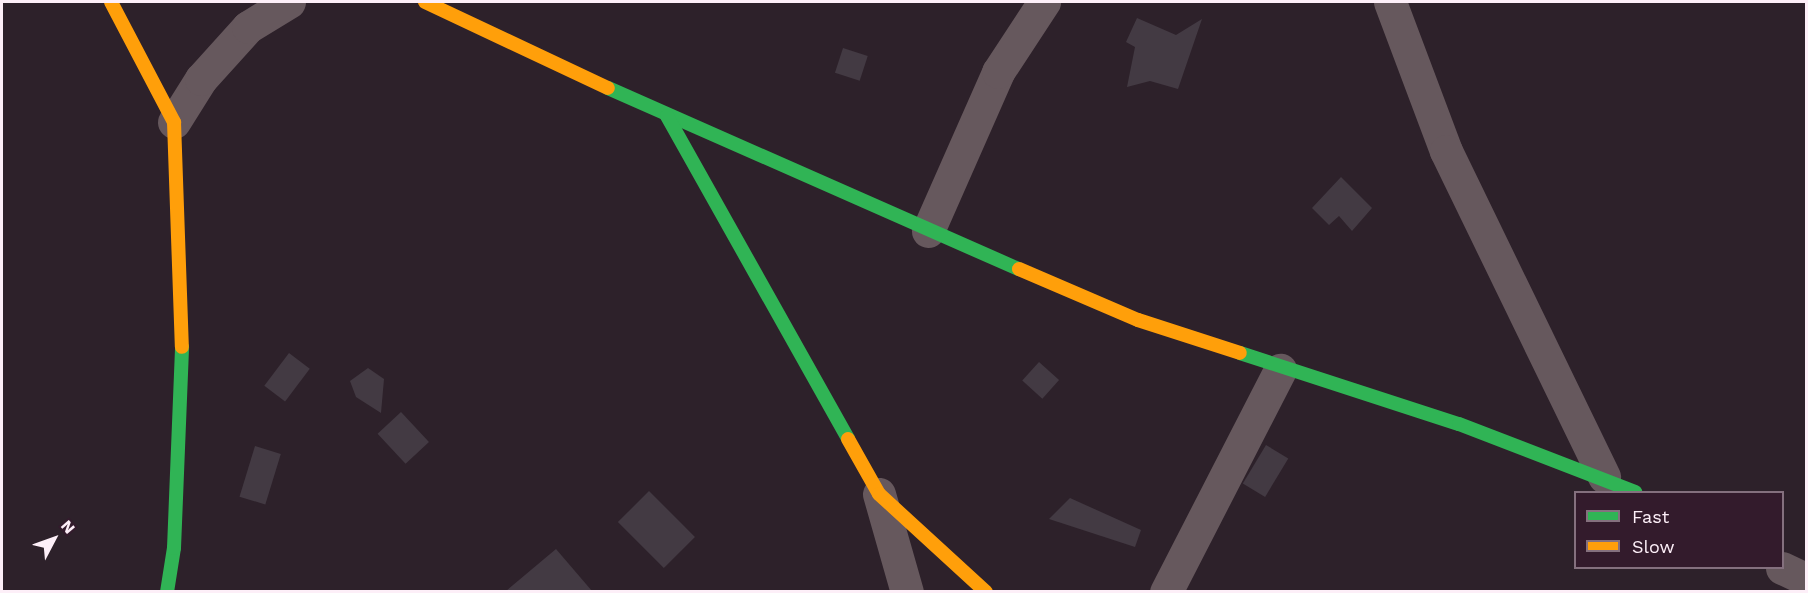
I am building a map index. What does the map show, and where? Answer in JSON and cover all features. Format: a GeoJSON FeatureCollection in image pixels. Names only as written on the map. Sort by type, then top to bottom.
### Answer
{"type":"FeatureCollection","features":[{"type":"Feature","properties":{"kind":"street"},"geometry":{"type":"LineString","coordinates":[[111,2],[174,122],[183,320],[174,548],[167,591]]}},
{"type":"Feature","properties":{"kind":"street"},"geometry":{"type":"LineString","coordinates":[[174,122],[201,79],[248,27],[289,2]]}},
{"type":"Feature","properties":{"kind":"street"},"geometry":{"type":"LineString","coordinates":[[425,2],[667,116],[1138,321],[1280,370],[1460,424],[1604,477],[1633,491]]}},
{"type":"Feature","properties":{"kind":"street"},"geometry":{"type":"LineString","coordinates":[[928,231],[998,72],[1044,2]]}},
{"type":"Feature","properties":{"kind":"street"},"geometry":{"type":"LineString","coordinates":[[1390,2],[1446,151],[1604,477]]}},
{"type":"Feature","properties":{"kind":"street"},"geometry":{"type":"LineString","coordinates":[[667,116],[879,494],[907,591]]}},
{"type":"Feature","properties":{"kind":"street"},"geometry":{"type":"LineString","coordinates":[[1166,591],[1280,370]]}},
{"type":"Feature","properties":{"kind":"street"},"geometry":{"type":"LineString","coordinates":[[879,494],[986,591]]}},
{"type":"Feature","properties":{"kind":"street"},"geometry":{"type":"LineString","coordinates":[[1784,568],[1806,579]]}},
{"type":"Feature","properties":{"kind":"building"},"geometry":{"type":"Polygon","coordinates":[[[1137,18],[1176,35],[1202,19],[1178,89],[1150,81],[1127,87],[1135,47],[1126,42],[1137,18]]]}},
{"type":"Feature","properties":{"kind":"building"},"geometry":{"type":"Polygon","coordinates":[[[843,48],[868,56],[860,81],[835,73],[843,48]]]}},
{"type":"Feature","properties":{"kind":"building"},"geometry":{"type":"Polygon","coordinates":[[[1341,177],[1372,208],[1352,231],[1339,216],[1329,225],[1312,208],[1341,177]]]}},
{"type":"Feature","properties":{"kind":"building"},"geometry":{"type":"Polygon","coordinates":[[[289,353],[310,369],[285,401],[264,386],[289,353]]]}},
{"type":"Feature","properties":{"kind":"building"},"geometry":{"type":"Polygon","coordinates":[[[1039,362],[1059,380],[1042,399],[1022,381],[1039,362]]]}},
{"type":"Feature","properties":{"kind":"building"},"geometry":{"type":"Polygon","coordinates":[[[368,368],[384,379],[381,413],[356,397],[350,381],[368,368]]]}},
{"type":"Feature","properties":{"kind":"building"},"geometry":{"type":"Polygon","coordinates":[[[401,412],[429,442],[406,464],[378,434],[401,412]]]}},
{"type":"Feature","properties":{"kind":"building"},"geometry":{"type":"Polygon","coordinates":[[[1266,445],[1288,458],[1265,497],[1243,484],[1266,445]]]}},
{"type":"Feature","properties":{"kind":"building"},"geometry":{"type":"Polygon","coordinates":[[[255,446],[281,454],[265,505],[240,497],[255,446]]]}},
{"type":"Feature","properties":{"kind":"building"},"geometry":{"type":"Polygon","coordinates":[[[649,491],[695,537],[664,568],[618,522],[649,491]]]}},
{"type":"Feature","properties":{"kind":"building"},"geometry":{"type":"Polygon","coordinates":[[[1070,498],[1141,530],[1135,547],[1049,519],[1070,498]]]}},
{"type":"Feature","properties":{"kind":"building"},"geometry":{"type":"Polygon","coordinates":[[[556,549],[592,591],[506,591],[556,549]]]}},
{"type":"Feature","properties":{"kind":"traffic: fast"},"geometry":{"type":"LineString","coordinates":[[608,88],[1019,269]]}},
{"type":"Feature","properties":{"kind":"traffic: fast"},"geometry":{"type":"LineString","coordinates":[[667,116],[848,439]]}},
{"type":"Feature","properties":{"kind":"traffic: fast"},"geometry":{"type":"LineString","coordinates":[[167,592],[174,548],[182,347]]}},
{"type":"Feature","properties":{"kind":"traffic: fast"},"geometry":{"type":"LineString","coordinates":[[1240,353],[1459,424],[1632,491]]}},
{"type":"Feature","properties":{"kind":"traffic: slow"},"geometry":{"type":"LineString","coordinates":[[111,2],[174,122],[182,347]]}},
{"type":"Feature","properties":{"kind":"traffic: slow"},"geometry":{"type":"LineString","coordinates":[[425,2],[608,88]]}},
{"type":"Feature","properties":{"kind":"traffic: slow"},"geometry":{"type":"LineString","coordinates":[[1019,269],[1138,320],[1240,353]]}},
{"type":"Feature","properties":{"kind":"traffic: slow"},"geometry":{"type":"LineString","coordinates":[[848,439],[879,494],[986,592]]}}]}
